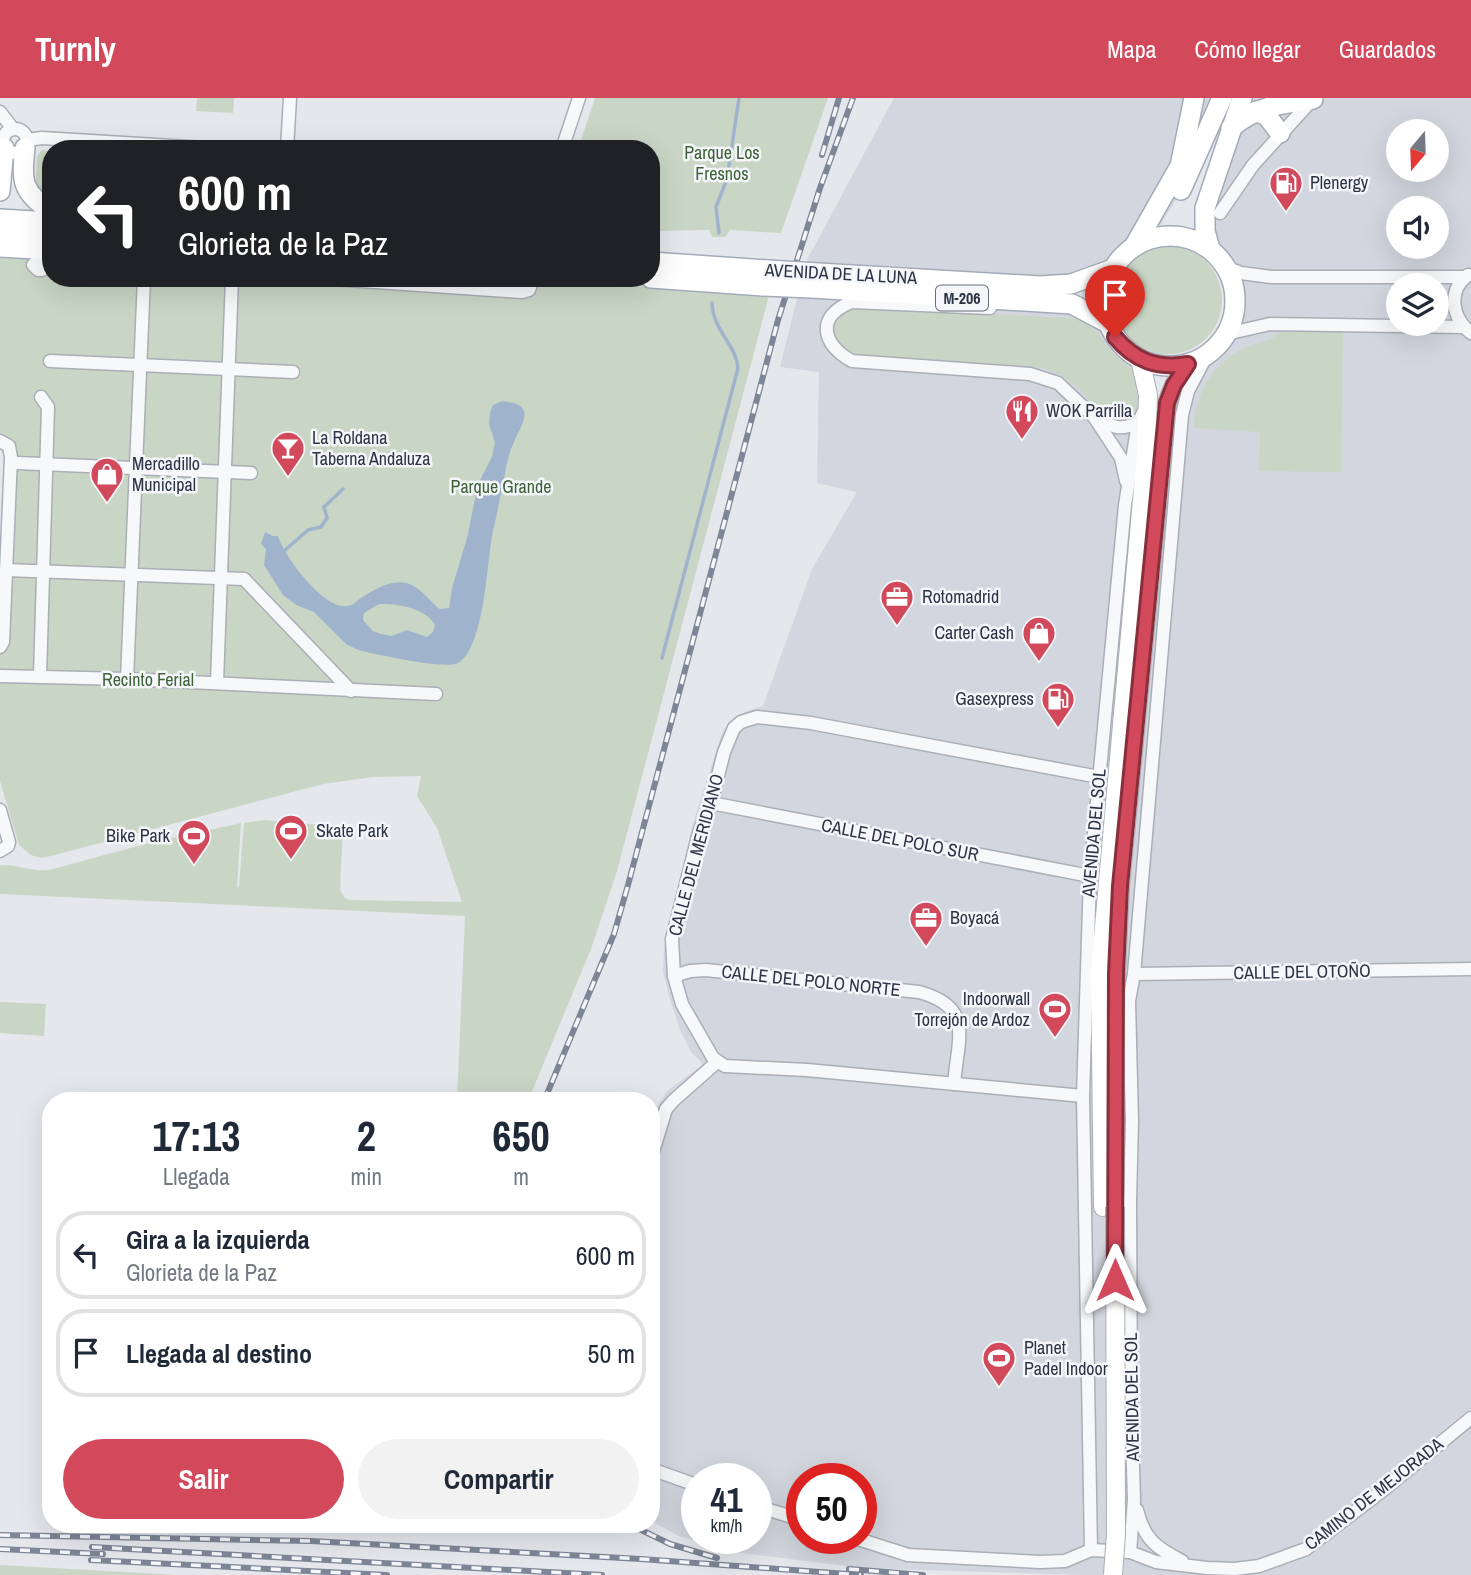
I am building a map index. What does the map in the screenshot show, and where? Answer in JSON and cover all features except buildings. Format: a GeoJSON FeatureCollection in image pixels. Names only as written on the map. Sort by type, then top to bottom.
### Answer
{"type":"FeatureCollection","features":[{"type":"Feature","properties":{"kind":"main road"},"geometry":{"type":"LineString","coordinates":[[1180,166],[1194,98]]}},
{"type":"Feature","properties":{"kind":"main road"},"geometry":{"type":"LineString","coordinates":[[1143,242],[1180,166],[1206,98]]}},
{"type":"Feature","properties":{"kind":"main road","name":"M-206"},"geometry":{"type":"LineString","coordinates":[[1113,268],[1123,256],[1143,242],[1191,171],[1222,98]]}},
{"type":"Feature","properties":{"kind":"main road"},"geometry":{"type":"LineString","coordinates":[[1210,249],[1205,232],[1205,208],[1230,129],[1249,104],[1314,99]]}},
{"type":"Feature","properties":{"kind":"main road"},"geometry":{"type":"LineString","coordinates":[[1249,104],[1267,116],[1280,133]]}},
{"type":"Feature","properties":{"kind":"main road"},"geometry":{"type":"LineString","coordinates":[[0,191],[2,143]]}},
{"type":"Feature","properties":{"kind":"main road"},"geometry":{"type":"LineString","coordinates":[[26,144],[24,178],[28,192],[42,204]]}},
{"type":"Feature","properties":{"kind":"main road"},"geometry":{"type":"LineString","coordinates":[[0,219],[42,221]]}},
{"type":"Feature","properties":{"kind":"main road"},"geometry":{"type":"LineString","coordinates":[[0,233],[42,253]]}},
{"type":"Feature","properties":{"kind":"main road"},"geometry":{"type":"LineString","coordinates":[[1140,359],[1155,365],[1171,366],[1188,364],[1208,355],[1226,334],[1235,306],[1234,290],[1226,267],[1210,249],[1191,240],[1171,236],[1143,242]]}},
{"type":"Feature","properties":{"kind":"main road"},"geometry":{"type":"LineString","coordinates":[[0,247],[42,254]]}},
{"type":"Feature","properties":{"kind":"main road","name":"AVENIDA DE LA LUNA"},"geometry":{"type":"LineString","coordinates":[[660,263],[765,278]]}},
{"type":"Feature","properties":{"kind":"main road"},"geometry":{"type":"LineString","coordinates":[[1108,323],[1105,295],[1113,268]]}},
{"type":"Feature","properties":{"kind":"main road","name":"AVENIDA DE LA LUNA"},"geometry":{"type":"LineString","coordinates":[[815,281],[1040,286],[1071,284],[1113,268]]}},
{"type":"Feature","properties":{"kind":"main road","name":"AVENIDA DE LA LUNA"},"geometry":{"type":"LineString","coordinates":[[660,278],[815,281],[1072,304],[1108,323]]}},
{"type":"Feature","properties":{"kind":"main road","name":"M-206"},"geometry":{"type":"LineString","coordinates":[[1108,323],[1125,349],[1140,359]]}},
{"type":"Feature","properties":{"kind":"main road","name":"AVENIDA DEL SOL"},"geometry":{"type":"LineString","coordinates":[[1113,1575],[1116,1533],[1109,1207],[1100,972],[1146,455],[1149,401],[1140,359]]}},
{"type":"Feature","properties":{"kind":"main road","name":"AVENIDA DEL SOL"},"geometry":{"type":"LineString","coordinates":[[1102,1575],[1105,1533],[1109,1207],[1115,1174],[1116,973],[1120,886],[1166,416],[1174,385],[1188,364]]}},
{"type":"Feature","properties":{"kind":"street"},"geometry":{"type":"LineString","coordinates":[[288,140],[290,98]]}},
{"type":"Feature","properties":{"kind":"street"},"geometry":{"type":"LineString","coordinates":[[565,140],[579,98]]}},
{"type":"Feature","properties":{"kind":"street"},"geometry":{"type":"LineString","coordinates":[[1220,213],[1253,165],[1314,99]]}},
{"type":"Feature","properties":{"kind":"street"},"geometry":{"type":"LineString","coordinates":[[0,112],[13,129],[22,132],[26,144]]}},
{"type":"Feature","properties":{"kind":"street"},"geometry":{"type":"LineString","coordinates":[[13,129],[5,133],[2,143],[16,154],[26,144],[42,138],[75,140]]}},
{"type":"Feature","properties":{"kind":"street"},"geometry":{"type":"LineString","coordinates":[[1226,267],[1241,273],[1271,277],[1468,275]]}},
{"type":"Feature","properties":{"kind":"street"},"geometry":{"type":"LineString","coordinates":[[1467,330],[1456,316],[1453,304],[1457,287],[1468,275]]}},
{"type":"Feature","properties":{"kind":"street"},"geometry":{"type":"LineString","coordinates":[[127,678],[144,287]]}},
{"type":"Feature","properties":{"kind":"street"},"geometry":{"type":"LineString","coordinates":[[217,682],[232,287]]}},
{"type":"Feature","properties":{"kind":"street"},"geometry":{"type":"LineString","coordinates":[[449,287],[522,292],[530,287]]}},
{"type":"Feature","properties":{"kind":"street"},"geometry":{"type":"LineString","coordinates":[[1072,304],[1017,308],[852,302],[838,307],[827,326],[830,346],[852,361],[1030,374],[1058,383],[1094,417],[1121,458],[1128,488]]}},
{"type":"Feature","properties":{"kind":"street"},"geometry":{"type":"LineString","coordinates":[[1226,334],[1270,324],[1467,330]]}},
{"type":"Feature","properties":{"kind":"street","name":"AVENIDA DEL SOL"},"geometry":{"type":"LineString","coordinates":[[1130,1552],[1134,1500],[1129,1001],[1134,974],[1182,415],[1188,391],[1208,355]]}},
{"type":"Feature","properties":{"kind":"street"},"geometry":{"type":"LineString","coordinates":[[50,361],[293,372]]}},
{"type":"Feature","properties":{"kind":"street"},"geometry":{"type":"LineString","coordinates":[[40,677],[48,407],[41,397]]}},
{"type":"Feature","properties":{"kind":"street","name":"AVENIDA DEL SOL"},"geometry":{"type":"LineString","coordinates":[[1091,1550],[1083,1096],[1090,876],[1128,488],[1138,423],[1149,401]]}},
{"type":"Feature","properties":{"kind":"street"},"geometry":{"type":"LineString","coordinates":[[1094,417],[1113,427],[1126,428],[1138,423]]}},
{"type":"Feature","properties":{"kind":"street"},"geometry":{"type":"LineString","coordinates":[[0,441],[9,446],[11,457],[4,642],[0,647]]}},
{"type":"Feature","properties":{"kind":"street"},"geometry":{"type":"LineString","coordinates":[[17,463],[251,473]]}},
{"type":"Feature","properties":{"kind":"street"},"geometry":{"type":"LineString","coordinates":[[6,570],[244,579],[351,691]]}},
{"type":"Feature","properties":{"kind":"street"},"geometry":{"type":"LineString","coordinates":[[0,676],[127,678],[436,694]]}},
{"type":"Feature","properties":{"kind":"street","name":"CALLE DEL MERIDIANO"},"geometry":{"type":"LineString","coordinates":[[717,1062],[691,1024],[674,976],[672,939],[699,833],[711,803],[729,737],[741,722],[757,717],[811,723],[1099,777]]}},
{"type":"Feature","properties":{"kind":"street","name":"CALLE DEL POLO SUR"},"geometry":{"type":"LineString","coordinates":[[711,803],[1090,876]]}},
{"type":"Feature","properties":{"kind":"street"},"geometry":{"type":"LineString","coordinates":[[0,810],[9,842],[4,849]]}},
{"type":"Feature","properties":{"kind":"street","name":"CALLE DEL POLO NORTE"},"geometry":{"type":"LineString","coordinates":[[674,976],[706,970],[919,992],[936,997],[949,1004],[959,1024],[954,1083]]}},
{"type":"Feature","properties":{"kind":"street","name":"CALLE DEL OTOÑO"},"geometry":{"type":"LineString","coordinates":[[1134,974],[1471,970]]}},
{"type":"Feature","properties":{"kind":"street"},"geometry":{"type":"LineString","coordinates":[[1115,1174],[1124,1121],[1129,1036]]}},
{"type":"Feature","properties":{"kind":"street"},"geometry":{"type":"LineString","coordinates":[[660,1129],[666,1109],[717,1062],[737,1068],[807,1070],[1083,1096]]}},
{"type":"Feature","properties":{"kind":"street","name":"CAMINO DE MEJORADA"},"geometry":{"type":"LineString","coordinates":[[1130,1552],[1156,1562],[1235,1569],[1259,1566],[1306,1549],[1471,1418]]}},
{"type":"Feature","properties":{"kind":"street"},"geometry":{"type":"LineString","coordinates":[[660,1472],[681,1480]]}},
{"type":"Feature","properties":{"kind":"street","name":"CAMINO DE MEJORADA"},"geometry":{"type":"LineString","coordinates":[[1134,1500],[1140,1524],[1152,1544],[1189,1565]]}},
{"type":"Feature","properties":{"kind":"street"},"geometry":{"type":"LineString","coordinates":[[877,1545],[908,1555],[1040,1562],[1065,1561],[1091,1550],[1130,1552]]}},
{"type":"Feature","properties":{"kind":"shaded area"},"geometry":{"type":"Polygon","coordinates":[[[894,98],[1222,98],[1177,198],[1160,226],[1150,239],[1135,245],[1113,269],[1092,277],[818,273],[807,260],[894,98]]]}},
{"type":"Feature","properties":{"kind":"shaded area"},"geometry":{"type":"Polygon","coordinates":[[[1242,98],[1471,98],[1471,1575],[1079,1575],[861,1568],[750,1554],[772,1554],[772,1463],[681,1463],[679,1536],[660,1526],[660,1102],[667,1091],[702,1065],[691,1052],[680,1030],[669,996],[663,972],[664,947],[693,823],[722,733],[730,721],[763,706],[812,569],[857,492],[817,483],[819,372],[780,367],[798,294],[1072,304],[1108,323],[1125,349],[1140,359],[1146,455],[1167,403],[1187,364],[1207,355],[1218,345],[1232,322],[1234,290],[1226,267],[1210,249],[1205,231],[1242,98]]]}},
{"type":"Feature","properties":{"kind":"green space"},"geometry":{"type":"Polygon","coordinates":[[[197,98],[234,98],[233,113],[196,111],[197,98]]]}},
{"type":"Feature","properties":{"kind":"green space","name":"Parque Los Fresnos"},"geometry":{"type":"Polygon","coordinates":[[[595,98],[828,98],[781,233],[730,230],[725,237],[712,237],[709,230],[660,231],[660,140],[581,140],[595,98]]]}},
{"type":"Feature","properties":{"kind":"green space"},"geometry":{"type":"Polygon","coordinates":[[[42,150],[42,196],[35,191],[37,156],[42,150]]]}},
{"type":"Feature","properties":{"kind":"green space"},"geometry":{"type":"Polygon","coordinates":[[[1168,246],[1189,250],[1206,262],[1218,279],[1222,300],[1218,321],[1206,338],[1189,350],[1168,354],[1147,350],[1130,338],[1118,321],[1114,300],[1118,279],[1130,262],[1147,250],[1168,246]]]}},
{"type":"Feature","properties":{"kind":"green space"},"geometry":{"type":"Polygon","coordinates":[[[0,247],[37,250],[42,260],[42,287],[660,287],[660,284],[770,292],[617,871],[591,949],[532,1092],[457,1092],[465,916],[0,894],[0,865],[49,870],[149,843],[241,823],[237,888],[244,823],[265,820],[343,827],[340,890],[344,897],[350,900],[462,902],[437,828],[417,796],[421,776],[373,777],[323,784],[41,858],[31,855],[19,845],[0,781],[0,647],[11,457],[0,441],[0,247]]]}},
{"type":"Feature","properties":{"kind":"green space"},"geometry":{"type":"Polygon","coordinates":[[[856,308],[1072,318],[1095,331],[1112,352],[1130,367],[1140,389],[1136,409],[1131,421],[1122,422],[1107,417],[1070,381],[1044,368],[856,354],[839,343],[833,328],[843,313],[856,308]]]}},
{"type":"Feature","properties":{"kind":"green space"},"geometry":{"type":"Polygon","coordinates":[[[1343,332],[1341,472],[1259,471],[1260,432],[1193,428],[1201,394],[1217,368],[1241,350],[1274,338],[1275,334],[1343,332]]]}},
{"type":"Feature","properties":{"kind":"green space"},"geometry":{"type":"Polygon","coordinates":[[[0,1002],[46,1004],[44,1036],[0,1033],[0,1002]]]}},
{"type":"Feature","properties":{"kind":"green space"},"geometry":{"type":"Polygon","coordinates":[[[0,1565],[177,1575],[0,1575],[0,1565]]]}},
{"type":"Feature","properties":{"kind":"water"},"geometry":{"type":"Polygon","coordinates":[[[502,401],[513,403],[524,410],[524,416],[506,468],[492,536],[483,605],[474,641],[467,655],[451,665],[394,658],[358,650],[346,644],[314,612],[296,605],[283,595],[264,565],[266,549],[261,544],[265,532],[278,536],[288,556],[306,580],[327,600],[338,605],[351,605],[377,589],[400,582],[416,587],[440,609],[449,608],[478,484],[492,457],[495,443],[489,424],[493,405],[502,401]],[[379,604],[364,613],[363,620],[373,631],[392,636],[407,630],[427,637],[433,632],[435,625],[425,614],[379,604]]]}},
{"type":"Feature","properties":{"kind":"waterway"},"geometry":{"type":"LineString","coordinates":[[719,233],[716,207],[727,179],[739,98]]}},
{"type":"Feature","properties":{"kind":"waterway"},"geometry":{"type":"LineString","coordinates":[[662,658],[738,368],[733,352],[716,322],[712,303]]}},
{"type":"Feature","properties":{"kind":"waterway"},"geometry":{"type":"LineString","coordinates":[[284,551],[308,530],[321,527],[327,518],[324,507],[343,489]]}},
{"type":"Feature","properties":{"kind":"railway"},"geometry":{"type":"LineString","coordinates":[[822,155],[839,98]]}},
{"type":"Feature","properties":{"kind":"railway"},"geometry":{"type":"LineString","coordinates":[[548,1092],[614,934],[778,320],[820,188],[853,98]]}},
{"type":"Feature","properties":{"kind":"railway"},"geometry":{"type":"LineString","coordinates":[[647,1533],[670,1544],[717,1558]]}},
{"type":"Feature","properties":{"kind":"railway"},"geometry":{"type":"LineString","coordinates":[[0,1535],[311,1541],[641,1559],[861,1575]]}},
{"type":"Feature","properties":{"kind":"railway"},"geometry":{"type":"LineString","coordinates":[[92,1547],[602,1575]]}},
{"type":"Feature","properties":{"kind":"railway"},"geometry":{"type":"LineString","coordinates":[[0,1549],[103,1554]]}},
{"type":"Feature","properties":{"kind":"railway"},"geometry":{"type":"LineString","coordinates":[[91,1560],[387,1575]]}},
{"type":"Feature","properties":{"kind":"railway"},"geometry":{"type":"LineString","coordinates":[[849,1569],[923,1575]]}},
{"type":"Feature","properties":{"kind":"place","name":"Plenergy"},"geometry":{"type":"Point","coordinates":[1286,213]}},
{"type":"Feature","properties":{"kind":"place","name":"WOK Parrilla"},"geometry":{"type":"Point","coordinates":[1022,441]}},
{"type":"Feature","properties":{"kind":"place","name":"La Roldana Taberna Andaluza"},"geometry":{"type":"Point","coordinates":[288,478]}},
{"type":"Feature","properties":{"kind":"place","name":"Mercadillo Municipal"},"geometry":{"type":"Point","coordinates":[107,504]}},
{"type":"Feature","properties":{"kind":"place","name":"Rotomadrid"},"geometry":{"type":"Point","coordinates":[897,627]}},
{"type":"Feature","properties":{"kind":"place","name":"Carter Cash"},"geometry":{"type":"Point","coordinates":[1039,663]}},
{"type":"Feature","properties":{"kind":"place","name":"Gasexpress"},"geometry":{"type":"Point","coordinates":[1058,729]}},
{"type":"Feature","properties":{"kind":"place","name":"Skate Park"},"geometry":{"type":"Point","coordinates":[291,861]}},
{"type":"Feature","properties":{"kind":"place","name":"Bike Park"},"geometry":{"type":"Point","coordinates":[194,866]}},
{"type":"Feature","properties":{"kind":"place","name":"Boyacá"},"geometry":{"type":"Point","coordinates":[926,948]}},
{"type":"Feature","properties":{"kind":"place","name":"Indoorwall Torrejón de Ardoz"},"geometry":{"type":"Point","coordinates":[1055,1039]}},
{"type":"Feature","properties":{"kind":"place","name":"Planet Padel Indoor"},"geometry":{"type":"Point","coordinates":[999,1388]}},
{"type":"Feature","properties":{"kind":"route"},"geometry":{"type":"LineString","coordinates":[[1115,337],[1125,349],[1155,365],[1188,364],[1174,385],[1167,403],[1120,886],[1116,973],[1115,1280]]}},
{"type":"Feature","properties":{"kind":"park label","name":"Parque Grande"},"geometry":{"type":"Point","coordinates":[501,487]}},
{"type":"Feature","properties":{"kind":"park label","name":"Recinto Ferial"},"geometry":{"type":"Point","coordinates":[148,680]}}]}
